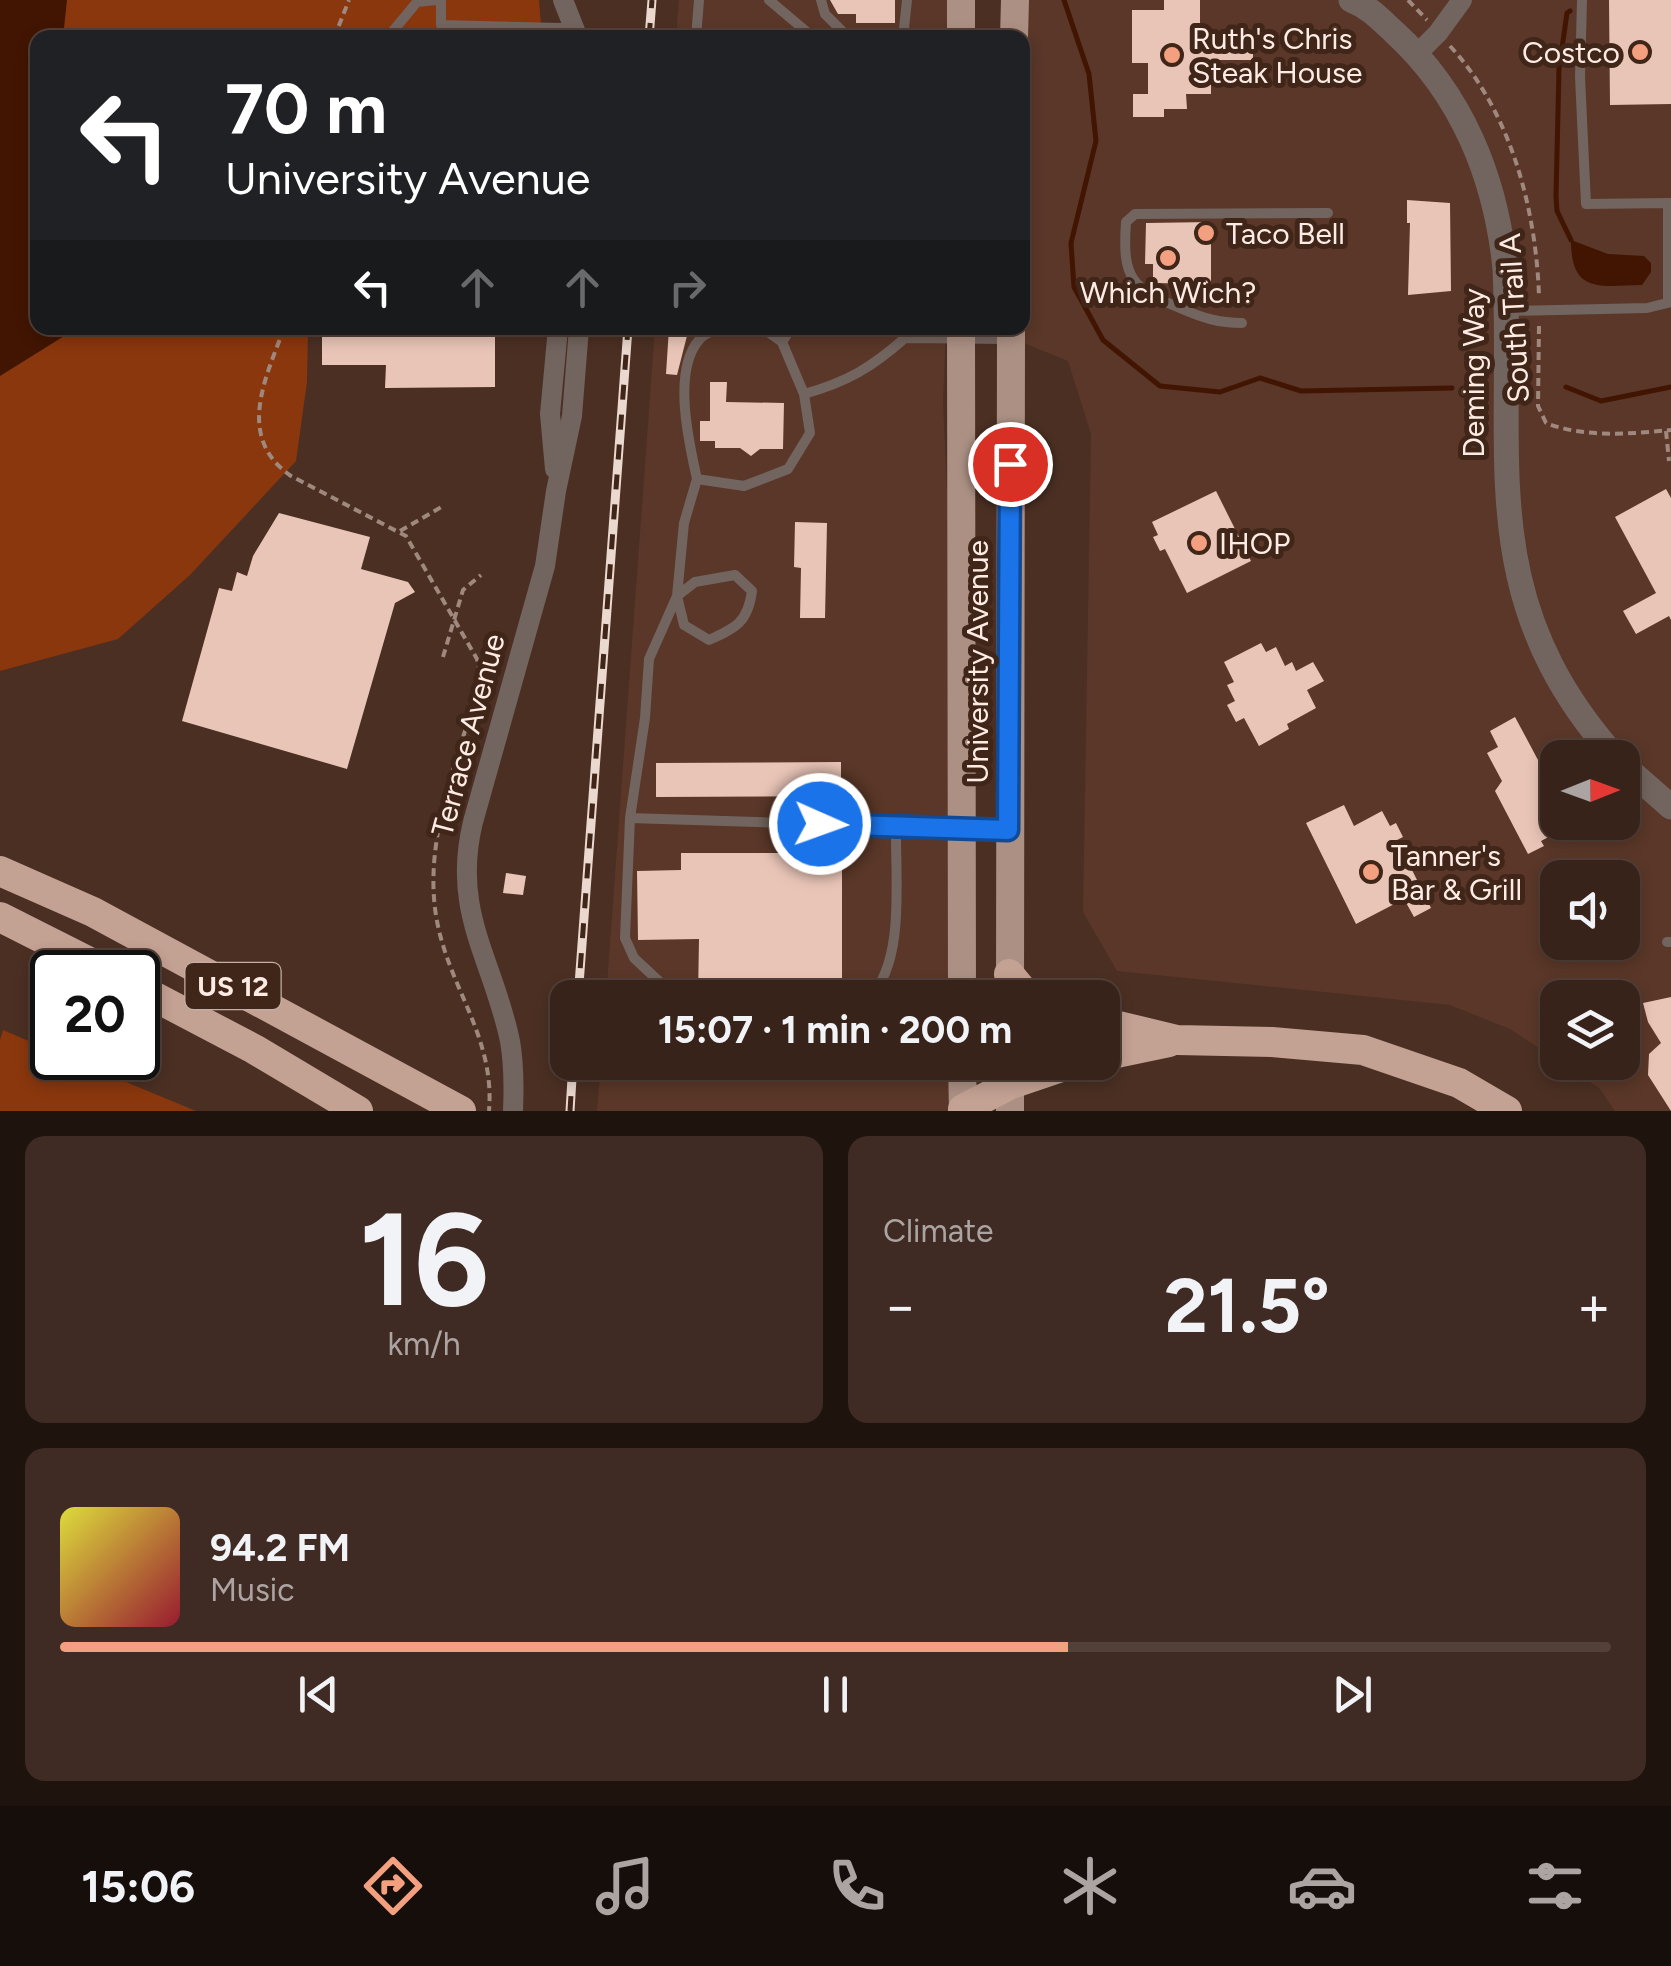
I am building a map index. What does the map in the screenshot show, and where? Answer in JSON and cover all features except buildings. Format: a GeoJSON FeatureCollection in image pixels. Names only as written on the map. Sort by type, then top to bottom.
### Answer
{"type":"FeatureCollection","features":[{"type":"Feature","properties":{"kind":"highway"},"geometry":{"type":"LineString","coordinates":[[0,856],[34,886]]}},
{"type":"Feature","properties":{"kind":"highway","name":"US 12"},"geometry":{"type":"LineString","coordinates":[[0,871],[93,912],[462,1111]]}},
{"type":"Feature","properties":{"kind":"highway"},"geometry":{"type":"LineString","coordinates":[[0,916],[66,950]]}},
{"type":"Feature","properties":{"kind":"highway"},"geometry":{"type":"LineString","coordinates":[[0,936],[42,950]]}},
{"type":"Feature","properties":{"kind":"highway","name":"US 12"},"geometry":{"type":"LineString","coordinates":[[160,1000],[254,1049],[358,1111]]}},
{"type":"Feature","properties":{"kind":"highway"},"geometry":{"type":"LineString","coordinates":[[1120,1026],[1177,1040],[1272,1042],[1364,1050],[1459,1083],[1507,1111]]}},
{"type":"Feature","properties":{"kind":"highway"},"geometry":{"type":"LineString","coordinates":[[1120,1052],[1177,1040]]}},
{"type":"Feature","properties":{"kind":"highway"},"geometry":{"type":"LineString","coordinates":[[965,1110],[1010,1086]]}},
{"type":"Feature","properties":{"kind":"main road"},"geometry":{"type":"LineString","coordinates":[[961,30],[962,0]]}},
{"type":"Feature","properties":{"kind":"main road"},"geometry":{"type":"LineString","coordinates":[[1014,0],[1014,30]]}},
{"type":"Feature","properties":{"kind":"main road","name":"University Avenue"},"geometry":{"type":"LineString","coordinates":[[961,335],[962,980]]}},
{"type":"Feature","properties":{"kind":"main road","name":"University Avenue"},"geometry":{"type":"LineString","coordinates":[[1009,980],[1011,335]]}},
{"type":"Feature","properties":{"kind":"main road"},"geometry":{"type":"LineString","coordinates":[[963,1080],[965,1110]]}},
{"type":"Feature","properties":{"kind":"street"},"geometry":{"type":"LineString","coordinates":[[563,0],[567,30]]}},
{"type":"Feature","properties":{"kind":"street"},"geometry":{"type":"LineString","coordinates":[[1418,54],[1462,0]]}},
{"type":"Feature","properties":{"kind":"street","name":"Deming Way"},"geometry":{"type":"LineString","coordinates":[[1360,2],[1418,54],[1460,115],[1489,181],[1502,240],[1507,311],[1506,510],[1518,581],[1548,660],[1602,740]]}},
{"type":"Feature","properties":{"kind":"street","name":"Terrace Avenue"},"geometry":{"type":"LineString","coordinates":[[556,491],[550,414],[557,335]]}},
{"type":"Feature","properties":{"kind":"street","name":"Terrace Avenue"},"geometry":{"type":"LineString","coordinates":[[513,1111],[510,1044],[473,928],[466,861],[473,822],[545,566],[572,416],[578,335]]}},
{"type":"Feature","properties":{"kind":"street"},"geometry":{"type":"LineString","coordinates":[[1640,780],[1671,807]]}},
{"type":"Feature","properties":{"kind":"lane"},"geometry":{"type":"LineString","coordinates":[[394,30],[417,2],[438,0],[442,26],[493,30]]}},
{"type":"Feature","properties":{"kind":"lane"},"geometry":{"type":"LineString","coordinates":[[697,30],[699,0]]}},
{"type":"Feature","properties":{"kind":"lane"},"geometry":{"type":"LineString","coordinates":[[769,0],[805,30]]}},
{"type":"Feature","properties":{"kind":"lane"},"geometry":{"type":"LineString","coordinates":[[820,0],[825,14],[841,30]]}},
{"type":"Feature","properties":{"kind":"lane"},"geometry":{"type":"LineString","coordinates":[[904,30],[907,0]]}},
{"type":"Feature","properties":{"kind":"lane"},"geometry":{"type":"LineString","coordinates":[[1507,311],[1647,308],[1670,302],[1670,203],[1586,204],[1580,77],[1582,0]]}},
{"type":"Feature","properties":{"kind":"lane"},"geometry":{"type":"LineString","coordinates":[[1242,324],[1214,322],[1152,298],[1136,286],[1129,272],[1124,242],[1126,222],[1135,214],[1328,213]]}},
{"type":"Feature","properties":{"kind":"lane"},"geometry":{"type":"LineString","coordinates":[[658,980],[634,958],[625,938],[630,818],[649,659],[677,596],[684,522],[697,479],[684,416],[689,356],[705,335]]}},
{"type":"Feature","properties":{"kind":"lane"},"geometry":{"type":"LineString","coordinates":[[697,479],[744,486],[788,469],[810,433],[804,394],[782,342],[772,335]]}},
{"type":"Feature","properties":{"kind":"lane"},"geometry":{"type":"LineString","coordinates":[[782,342],[786,335]]}},
{"type":"Feature","properties":{"kind":"lane"},"geometry":{"type":"LineString","coordinates":[[804,394],[842,383],[876,364],[902,335]]}},
{"type":"Feature","properties":{"kind":"lane"},"geometry":{"type":"LineString","coordinates":[[736,575],[752,591],[750,611],[733,629],[710,640],[684,625],[677,596],[694,582],[736,575]]}},
{"type":"Feature","properties":{"kind":"lane"},"geometry":{"type":"LineString","coordinates":[[630,818],[1008,830]]}},
{"type":"Feature","properties":{"kind":"lane"},"geometry":{"type":"LineString","coordinates":[[881,980],[893,948],[896,827]]}},
{"type":"Feature","properties":{"kind":"path"},"geometry":{"type":"LineString","coordinates":[[337,30],[349,0]]}},
{"type":"Feature","properties":{"kind":"path","name":"South Trail A"},"geometry":{"type":"LineString","coordinates":[[1408,0],[1457,54],[1484,96],[1514,160],[1533,232],[1539,311],[1538,406],[1546,422],[1578,432],[1668,431]]}},
{"type":"Feature","properties":{"kind":"path"},"geometry":{"type":"LineString","coordinates":[[281,335],[259,396],[260,431],[268,450],[279,468],[399,531],[421,557],[477,659],[480,674],[440,823],[432,883],[444,949],[486,1056],[490,1111]]}},
{"type":"Feature","properties":{"kind":"path"},"geometry":{"type":"LineString","coordinates":[[1668,431],[1668,461]]}},
{"type":"Feature","properties":{"kind":"path"},"geometry":{"type":"LineString","coordinates":[[399,531],[444,506]]}},
{"type":"Feature","properties":{"kind":"path"},"geometry":{"type":"LineString","coordinates":[[443,656],[463,590],[481,575]]}},
{"type":"Feature","properties":{"kind":"shaded area"},"geometry":{"type":"Polygon","coordinates":[[[0,0],[539,0],[541,30],[30,30],[30,335],[308,335],[307,382],[296,461],[190,575],[118,639],[0,671],[0,0]]]}},
{"type":"Feature","properties":{"kind":"shaded area"},"geometry":{"type":"Polygon","coordinates":[[[0,0],[67,0],[64,30],[30,30],[30,335],[66,335],[0,376],[0,0]]]}},
{"type":"Feature","properties":{"kind":"shaded area"},"geometry":{"type":"Polygon","coordinates":[[[679,0],[959,0],[957,30],[677,30],[679,0]]]}},
{"type":"Feature","properties":{"kind":"shaded area"},"geometry":{"type":"Polygon","coordinates":[[[1015,0],[1671,0],[1671,1111],[1615,1111],[1599,1088],[1587,1080],[1640,1080],[1640,980],[1540,980],[1540,1049],[1510,1029],[1450,1005],[1117,971],[1083,912],[1091,434],[1068,361],[1019,341],[1020,335],[1030,335],[1030,30],[1021,30],[1015,0]]]}},
{"type":"Feature","properties":{"kind":"shaded area"},"geometry":{"type":"Polygon","coordinates":[[[1571,240],[1608,254],[1644,256],[1651,263],[1651,272],[1642,285],[1590,283],[1576,270],[1571,240]]]}},
{"type":"Feature","properties":{"kind":"shaded area"},"geometry":{"type":"Polygon","coordinates":[[[654,335],[946,335],[943,402],[961,791],[962,980],[607,980],[654,335]]]}},
{"type":"Feature","properties":{"kind":"shaded area"},"geometry":{"type":"Polygon","coordinates":[[[3,1030],[30,1042],[30,1080],[121,1080],[196,1111],[0,1111],[3,1030]]]}},
{"type":"Feature","properties":{"kind":"shaded area"},"geometry":{"type":"Polygon","coordinates":[[[600,1080],[962,1080],[963,1111],[597,1111],[600,1080]]]}},
{"type":"Feature","properties":{"kind":"waterway"},"geometry":{"type":"LineString","coordinates":[[1064,0],[1089,74],[1096,141],[1071,243],[1074,287],[1103,340],[1160,386],[1220,392],[1260,378],[1301,391],[1452,388]]}},
{"type":"Feature","properties":{"kind":"waterway"},"geometry":{"type":"LineString","coordinates":[[1570,11],[1559,69],[1556,196],[1557,211],[1571,240]]}},
{"type":"Feature","properties":{"kind":"waterway"},"geometry":{"type":"LineString","coordinates":[[1566,387],[1601,401],[1671,387]]}},
{"type":"Feature","properties":{"kind":"railway"},"geometry":{"type":"LineString","coordinates":[[650,30],[652,0]]}},
{"type":"Feature","properties":{"kind":"railway"},"geometry":{"type":"LineString","coordinates":[[579,980],[627,335]]}},
{"type":"Feature","properties":{"kind":"railway"},"geometry":{"type":"LineString","coordinates":[[570,1111],[572,1080]]}},
{"type":"Feature","properties":{"kind":"place","name":"Costco"},"geometry":{"type":"Point","coordinates":[1640,52]}},
{"type":"Feature","properties":{"kind":"place","name":"Ruth's Chris Steak House"},"geometry":{"type":"Point","coordinates":[1172,55]}},
{"type":"Feature","properties":{"kind":"place","name":"Taco Bell"},"geometry":{"type":"Point","coordinates":[1206,233]}},
{"type":"Feature","properties":{"kind":"place","name":"Which Wich?"},"geometry":{"type":"Point","coordinates":[1168,258]}},
{"type":"Feature","properties":{"kind":"place","name":"IHOP"},"geometry":{"type":"Point","coordinates":[1199,543]}},
{"type":"Feature","properties":{"kind":"place","name":"Tanner's Bar & Grill"},"geometry":{"type":"Point","coordinates":[1371,872]}},
{"type":"Feature","properties":{"kind":"route"},"geometry":{"type":"LineString","coordinates":[[820,824],[1008,830],[1010,464]]}}]}
